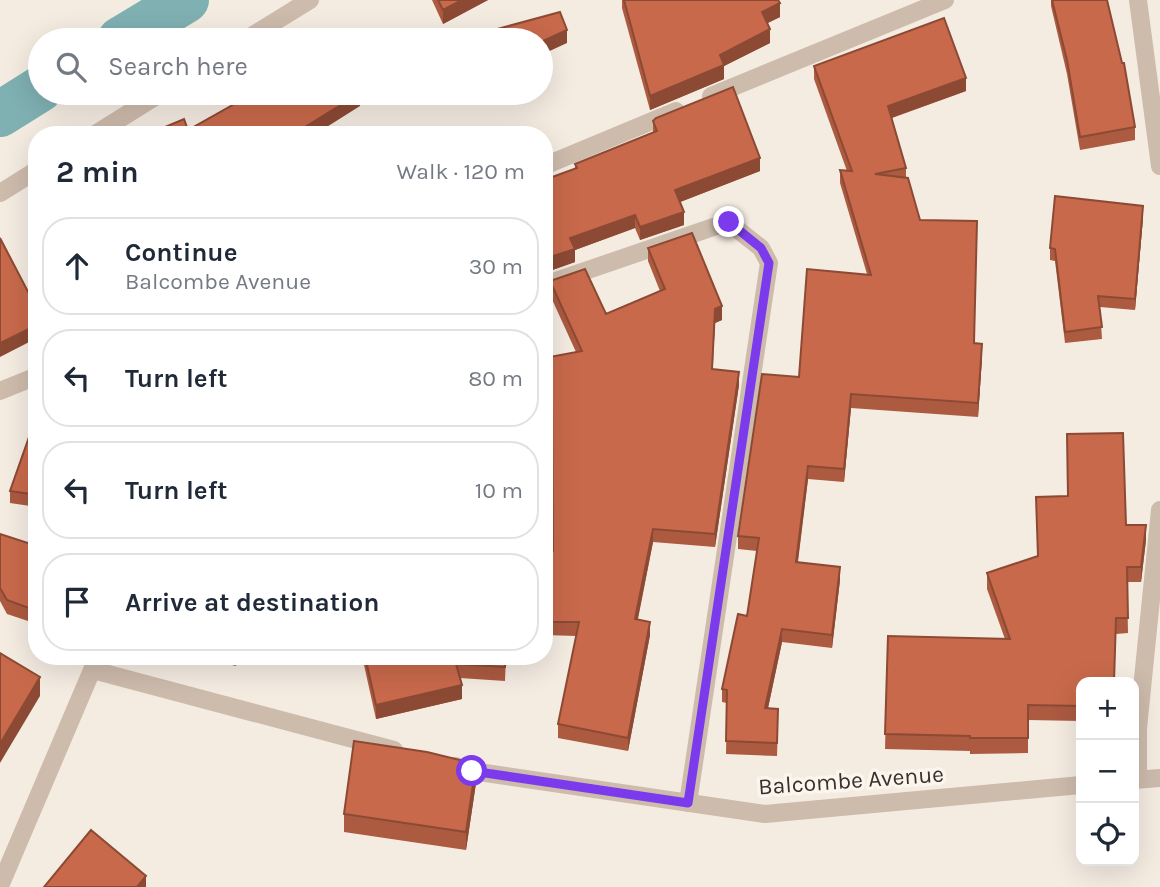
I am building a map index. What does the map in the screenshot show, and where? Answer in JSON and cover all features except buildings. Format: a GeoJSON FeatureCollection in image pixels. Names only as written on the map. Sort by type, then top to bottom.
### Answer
{"type":"FeatureCollection","features":[{"type":"Feature","properties":{"kind":"street"},"geometry":{"type":"LineString","coordinates":[[264,28],[310,0]]}},
{"type":"Feature","properties":{"kind":"street"},"geometry":{"type":"LineString","coordinates":[[553,162],[944,0]]}},
{"type":"Feature","properties":{"kind":"street"},"geometry":{"type":"LineString","coordinates":[[1138,0],[1160,166]]}},
{"type":"Feature","properties":{"kind":"street"},"geometry":{"type":"LineString","coordinates":[[108,126],[142,105]]}},
{"type":"Feature","properties":{"kind":"street"},"geometry":{"type":"LineString","coordinates":[[0,193],[28,176]]}},
{"type":"Feature","properties":{"kind":"street"},"geometry":{"type":"LineString","coordinates":[[553,282],[729,222],[761,248],[769,263],[688,803]]}},
{"type":"Feature","properties":{"kind":"street"},"geometry":{"type":"LineString","coordinates":[[0,391],[28,380]]}},
{"type":"Feature","properties":{"kind":"street"},"geometry":{"type":"LineString","coordinates":[[1138,740],[1160,510]]}},
{"type":"Feature","properties":{"kind":"street"},"geometry":{"type":"LineString","coordinates":[[0,886],[95,665]]}},
{"type":"Feature","properties":{"kind":"street"},"geometry":{"type":"LineString","coordinates":[[103,665],[407,753]]}},
{"type":"Feature","properties":{"kind":"street","name":"Balcombe Avenue"},"geometry":{"type":"LineString","coordinates":[[433,760],[472,771],[765,814],[1076,785]]}},
{"type":"Feature","properties":{"kind":"street"},"geometry":{"type":"LineString","coordinates":[[1139,780],[1160,778]]}},
{"type":"Feature","properties":{"kind":"waterway"},"geometry":{"type":"LineString","coordinates":[[140,28],[186,0]]}},
{"type":"Feature","properties":{"kind":"waterway"},"geometry":{"type":"LineString","coordinates":[[0,114],[28,96]]}},
{"type":"Feature","properties":{"kind":"route"},"geometry":{"type":"LineString","coordinates":[[472,771],[688,803],[769,263],[761,248],[729,222]]}}]}
